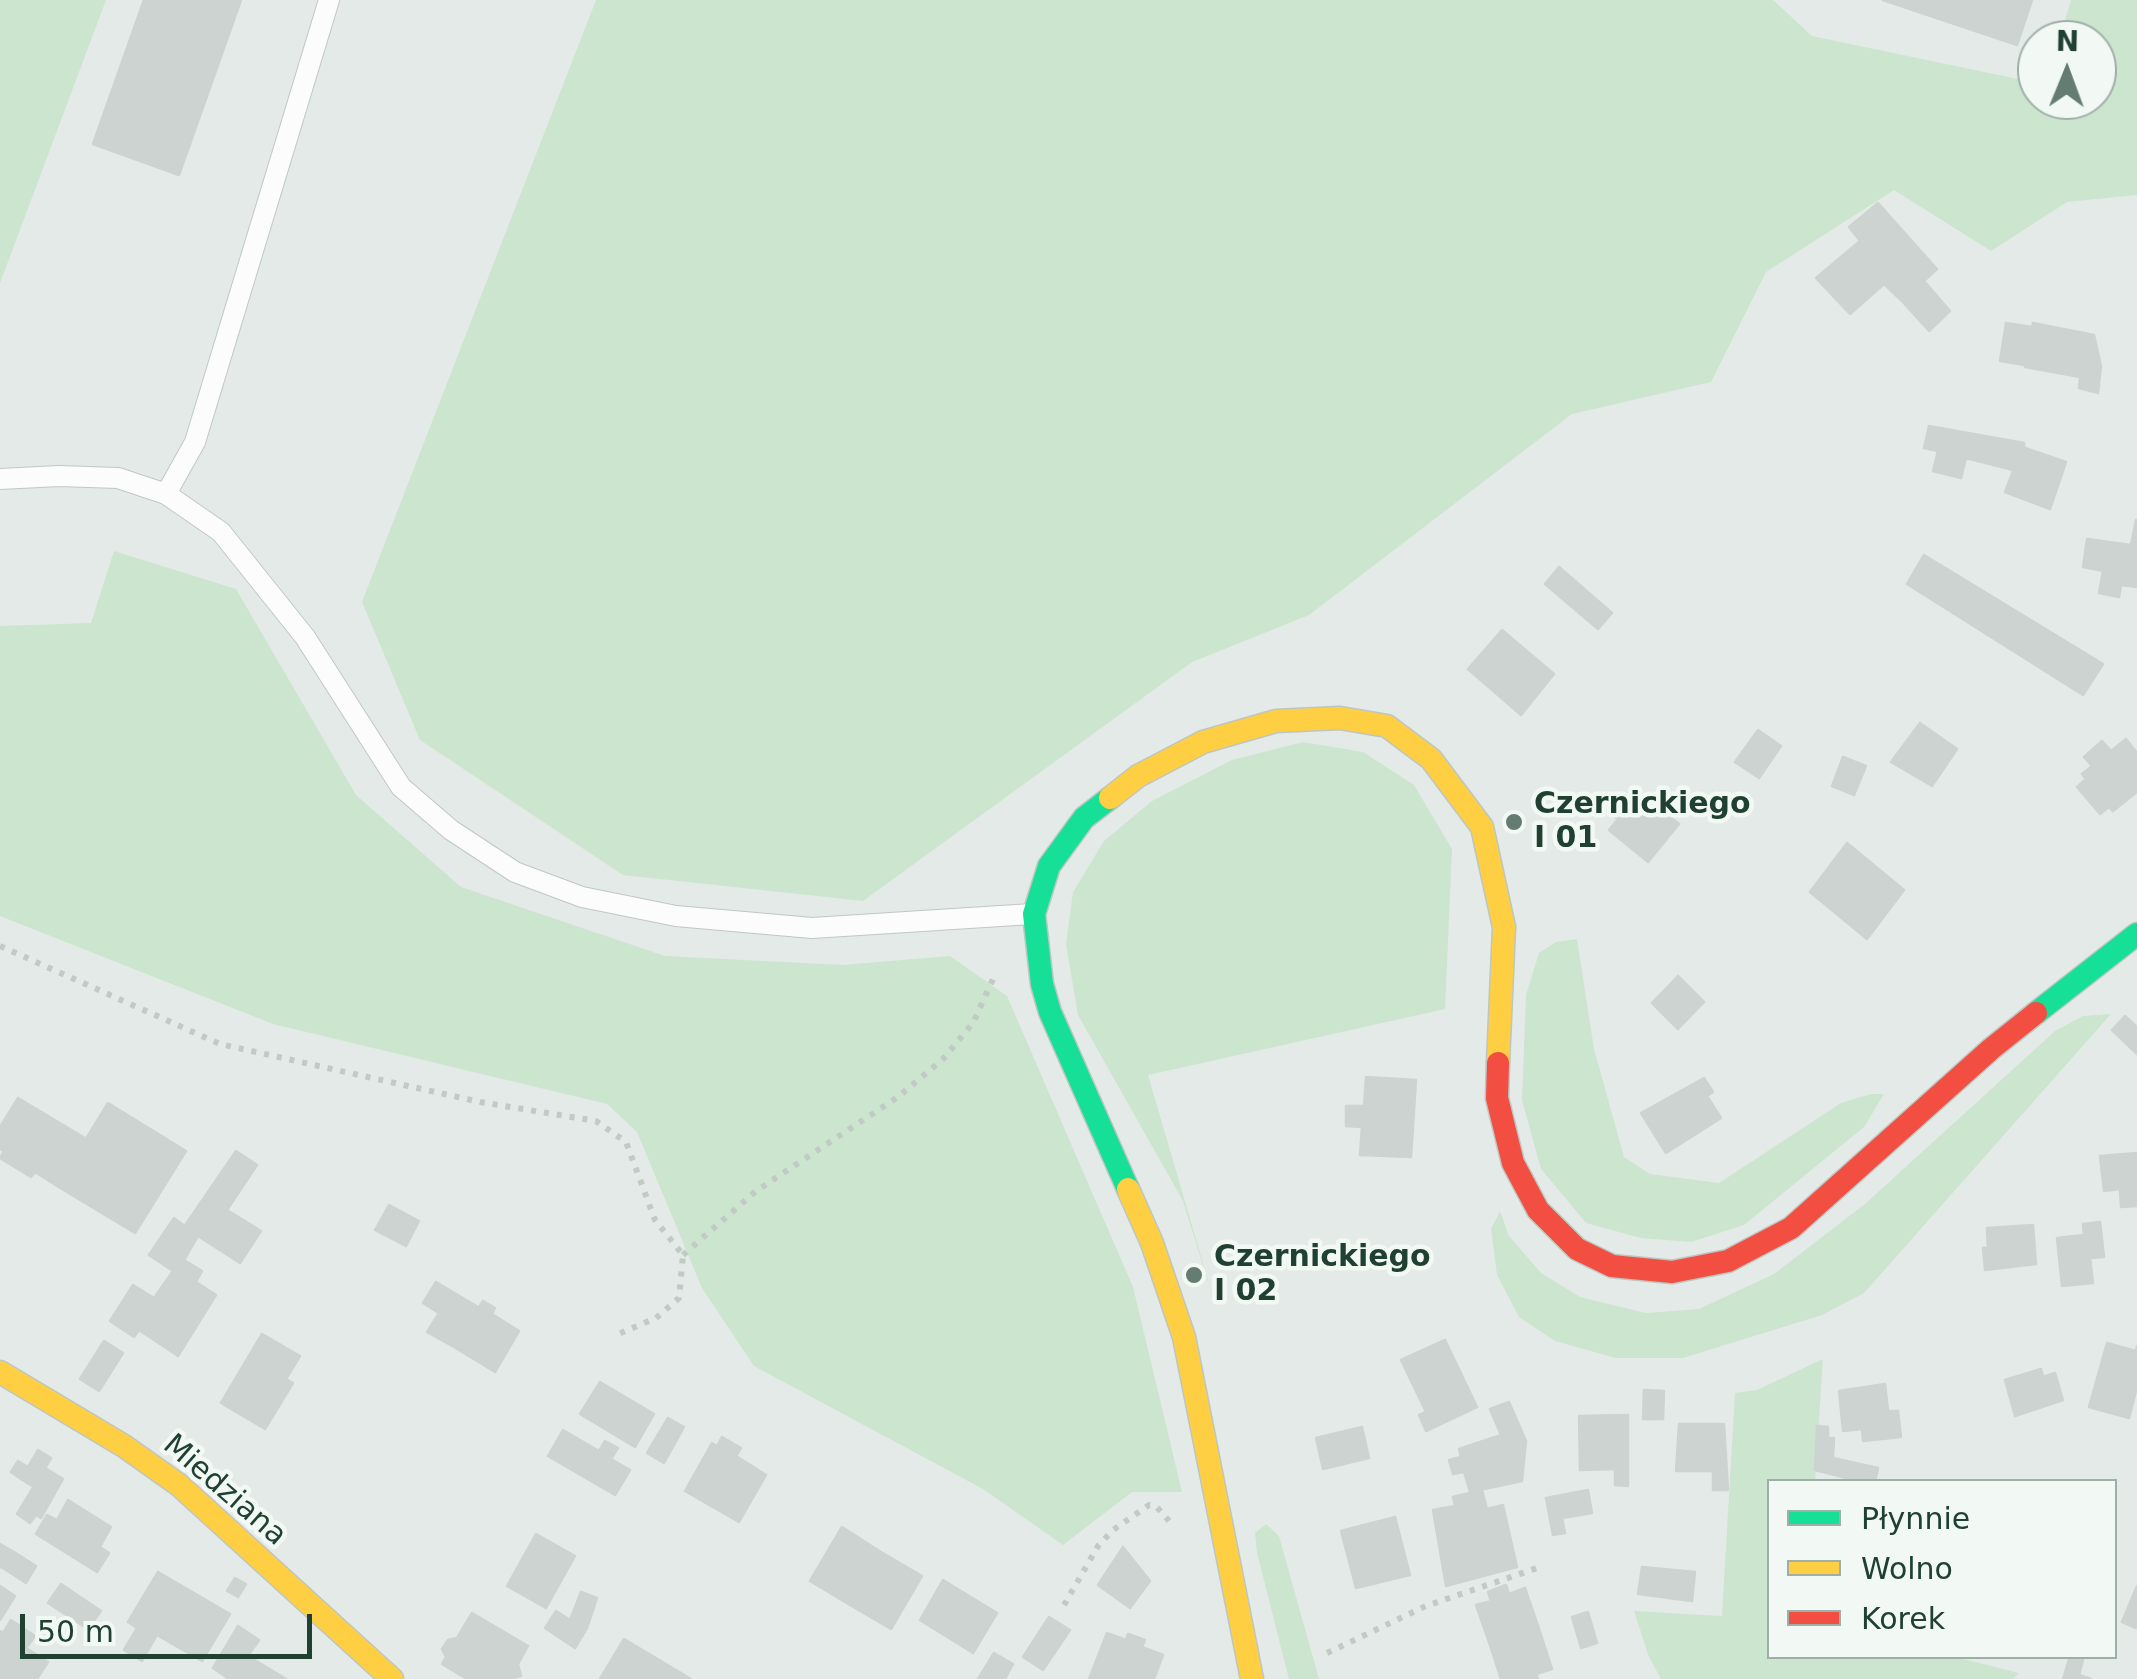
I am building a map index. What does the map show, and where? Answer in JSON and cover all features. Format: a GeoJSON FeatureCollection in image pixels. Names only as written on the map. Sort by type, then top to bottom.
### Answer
{"type":"FeatureCollection","features":[{"type":"Feature","properties":{"kind":"street"},"geometry":{"type":"LineString","coordinates":[[1252,1679],[1184,1337],[1152,1243],[1050,1012],[1038,957],[1034,914],[1049,866],[1084,818],[1138,776],[1203,742],[1276,720],[1340,718],[1387,726],[1431,759],[1482,828],[1504,927],[1497,1098],[1513,1163],[1538,1210],[1577,1250],[1612,1266],[1672,1272],[1728,1261],[1791,1228],[1992,1049],[2137,934]]}},
{"type":"Feature","properties":{"kind":"street","name":"Miedziana"},"geometry":{"type":"LineString","coordinates":[[0,1372],[124,1446],[178,1484],[392,1679]]}},
{"type":"Feature","properties":{"kind":"lane"},"geometry":{"type":"LineString","coordinates":[[166,494],[195,442],[329,0]]}},
{"type":"Feature","properties":{"kind":"lane"},"geometry":{"type":"LineString","coordinates":[[0,479],[118,478],[166,494],[221,532],[305,637],[401,787],[452,830],[515,872],[582,898],[676,916],[812,928],[1034,914]]}},
{"type":"Feature","properties":{"kind":"path"},"geometry":{"type":"LineString","coordinates":[[0,946],[220,1044],[480,1102],[596,1120],[626,1142],[656,1220],[683,1255],[679,1298],[656,1318],[616,1335]]}},
{"type":"Feature","properties":{"kind":"path"},"geometry":{"type":"LineString","coordinates":[[683,1255],[756,1191],[898,1097],[943,1058],[973,1022],[996,971]]}},
{"type":"Feature","properties":{"kind":"path"},"geometry":{"type":"LineString","coordinates":[[1064,1604],[1098,1546],[1142,1508],[1156,1506],[1168,1516],[1173,1531]]}},
{"type":"Feature","properties":{"kind":"path"},"geometry":{"type":"LineString","coordinates":[[1327,1653],[1426,1606],[1543,1566]]}},
{"type":"Feature","properties":{"kind":"green space"},"geometry":{"type":"Polygon","coordinates":[[[0,0],[106,0],[0,283],[0,0]]]}},
{"type":"Feature","properties":{"kind":"green space"},"geometry":{"type":"Polygon","coordinates":[[[596,0],[1773,0],[1812,36],[2017,79],[2017,120],[2117,120],[2117,20],[2065,20],[2071,0],[2137,0],[2137,195],[2067,202],[1991,251],[1894,190],[1766,272],[1711,382],[1572,414],[1309,615],[1192,662],[863,901],[623,875],[420,740],[362,602],[596,0]]]}},
{"type":"Feature","properties":{"kind":"green space"},"geometry":{"type":"Polygon","coordinates":[[[114,551],[236,589],[356,795],[461,887],[665,956],[843,965],[950,956],[1007,996],[1133,1287],[1182,1492],[1132,1492],[1063,1545],[983,1489],[754,1366],[702,1288],[637,1132],[607,1104],[273,1024],[0,916],[0,626],[91,623],[114,551]]]}},
{"type":"Feature","properties":{"kind":"green space"},"geometry":{"type":"Polygon","coordinates":[[[1303,742],[1363,752],[1414,785],[1452,849],[1445,1009],[1148,1075],[1217,1311],[1183,1201],[1078,1015],[1066,944],[1073,892],[1104,841],[1152,801],[1232,760],[1303,742]]]}},
{"type":"Feature","properties":{"kind":"green space"},"geometry":{"type":"Polygon","coordinates":[[[1577,939],[1594,1049],[1624,1157],[1650,1174],[1719,1183],[1841,1103],[1884,1094],[1864,1127],[1744,1225],[1691,1242],[1641,1238],[1586,1223],[1541,1169],[1522,1100],[1526,995],[1539,953],[1556,942],[1577,939]]]}},
{"type":"Feature","properties":{"kind":"green space"},"geometry":{"type":"Polygon","coordinates":[[[2111,1014],[1864,1293],[1822,1315],[1683,1358],[1616,1358],[1555,1341],[1519,1317],[1497,1275],[1491,1229],[1500,1211],[1509,1236],[1541,1273],[1580,1297],[1646,1313],[1699,1309],[1774,1274],[1865,1204],[2055,1031],[2083,1016],[2111,1014]]]}},
{"type":"Feature","properties":{"kind":"green space"},"geometry":{"type":"Polygon","coordinates":[[[1823,1359],[1815,1479],[1767,1479],[1767,1659],[1963,1659],[2019,1673],[2013,1679],[1661,1679],[1649,1657],[1634,1611],[1722,1616],[1735,1393],[1757,1390],[1823,1359]]]}},
{"type":"Feature","properties":{"kind":"green space"},"geometry":{"type":"Polygon","coordinates":[[[1266,1524],[1279,1536],[1319,1679],[1289,1679],[1257,1553],[1255,1533],[1266,1524]]]}},
{"type":"Feature","properties":{"kind":"building"},"geometry":{"type":"Polygon","coordinates":[[[144,0],[241,0],[179,175],[93,144],[144,0]]]}},
{"type":"Feature","properties":{"kind":"building"},"geometry":{"type":"Polygon","coordinates":[[[1883,0],[2032,0],[2025,20],[2017,20],[2017,45],[1883,0]]]}},
{"type":"Feature","properties":{"kind":"building"},"geometry":{"type":"Polygon","coordinates":[[[1878,203],[1937,269],[1902,301],[1884,284],[1850,314],[1816,278],[1860,241],[1849,227],[1878,203]]]}},
{"type":"Feature","properties":{"kind":"building"},"geometry":{"type":"Polygon","coordinates":[[[1924,281],[1950,311],[1929,331],[1902,301],[1924,281]]]}},
{"type":"Feature","properties":{"kind":"building"},"geometry":{"type":"Polygon","coordinates":[[[2006,323],[2032,327],[2025,365],[2000,361],[2006,323]]]}},
{"type":"Feature","properties":{"kind":"building"},"geometry":{"type":"Polygon","coordinates":[[[2033,323],[2094,335],[2101,366],[2098,393],[2079,388],[2080,377],[2025,367],[2033,323]]]}},
{"type":"Feature","properties":{"kind":"building"},"geometry":{"type":"Polygon","coordinates":[[[1929,426],[2024,443],[2024,448],[2013,470],[1966,458],[1961,478],[1933,471],[1938,451],[1924,448],[1929,426]]]}},
{"type":"Feature","properties":{"kind":"building"},"geometry":{"type":"Polygon","coordinates":[[[2022,447],[2066,462],[2050,509],[2005,492],[2022,447]]]}},
{"type":"Feature","properties":{"kind":"building"},"geometry":{"type":"Polygon","coordinates":[[[2136,520],[2137,587],[2121,585],[2119,597],[2099,593],[2103,571],[2083,567],[2087,539],[2131,545],[2136,520]]]}},
{"type":"Feature","properties":{"kind":"building"},"geometry":{"type":"Polygon","coordinates":[[[1924,555],[2103,664],[2083,695],[1907,584],[1924,555]]]}},
{"type":"Feature","properties":{"kind":"building"},"geometry":{"type":"Polygon","coordinates":[[[1559,567],[1612,613],[1598,629],[1545,584],[1559,567]]]}},
{"type":"Feature","properties":{"kind":"building"},"geometry":{"type":"Polygon","coordinates":[[[1502,630],[1554,674],[1521,715],[1468,669],[1502,630]]]}},
{"type":"Feature","properties":{"kind":"building"},"geometry":{"type":"Polygon","coordinates":[[[1920,723],[1957,749],[1932,786],[1891,762],[1920,723]]]}},
{"type":"Feature","properties":{"kind":"building"},"geometry":{"type":"Polygon","coordinates":[[[1758,730],[1781,746],[1759,778],[1735,762],[1758,730]]]}},
{"type":"Feature","properties":{"kind":"building"},"geometry":{"type":"Polygon","coordinates":[[[2126,739],[2137,753],[2137,792],[2113,811],[2109,807],[2100,814],[2077,787],[2086,779],[2082,774],[2092,766],[2084,757],[2102,741],[2111,751],[2126,739]]]}},
{"type":"Feature","properties":{"kind":"building"},"geometry":{"type":"Polygon","coordinates":[[[1843,757],[1866,766],[1854,795],[1832,786],[1843,757]]]}},
{"type":"Feature","properties":{"kind":"building"},"geometry":{"type":"Polygon","coordinates":[[[1640,793],[1679,824],[1648,862],[1609,830],[1618,819],[1607,811],[1620,795],[1631,805],[1640,793]]]}},
{"type":"Feature","properties":{"kind":"building"},"geometry":{"type":"Polygon","coordinates":[[[1847,843],[1904,890],[1867,939],[1810,892],[1847,843]]]}},
{"type":"Feature","properties":{"kind":"building"},"geometry":{"type":"Polygon","coordinates":[[[1678,976],[1704,1002],[1678,1029],[1652,1003],[1678,976]]]}},
{"type":"Feature","properties":{"kind":"building"},"geometry":{"type":"Polygon","coordinates":[[[2125,1016],[2137,1027],[2137,1054],[2112,1030],[2125,1016]]]}},
{"type":"Feature","properties":{"kind":"building"},"geometry":{"type":"Polygon","coordinates":[[[1366,1077],[1416,1080],[1411,1157],[1360,1155],[1362,1127],[1346,1126],[1346,1106],[1364,1106],[1366,1077]]]}},
{"type":"Feature","properties":{"kind":"building"},"geometry":{"type":"Polygon","coordinates":[[[1704,1078],[1713,1092],[1707,1096],[1721,1118],[1666,1153],[1641,1113],[1704,1078]]]}},
{"type":"Feature","properties":{"kind":"building"},"geometry":{"type":"Polygon","coordinates":[[[18,1098],[85,1138],[57,1186],[35,1172],[31,1177],[0,1158],[4,1151],[0,1149],[0,1127],[18,1098]]]}},
{"type":"Feature","properties":{"kind":"building"},"geometry":{"type":"Polygon","coordinates":[[[108,1103],[186,1151],[135,1233],[57,1186],[108,1103]]]}},
{"type":"Feature","properties":{"kind":"building"},"geometry":{"type":"Polygon","coordinates":[[[236,1151],[257,1165],[227,1210],[261,1231],[240,1263],[184,1227],[236,1151]]]}},
{"type":"Feature","properties":{"kind":"building"},"geometry":{"type":"Polygon","coordinates":[[[2137,1153],[2137,1206],[2121,1207],[2120,1189],[2104,1191],[2100,1156],[2137,1153]]]}},
{"type":"Feature","properties":{"kind":"building"},"geometry":{"type":"Polygon","coordinates":[[[389,1205],[419,1221],[406,1246],[375,1230],[389,1205]]]}},
{"type":"Feature","properties":{"kind":"building"},"geometry":{"type":"Polygon","coordinates":[[[174,1218],[198,1236],[184,1260],[202,1271],[196,1282],[216,1295],[178,1356],[139,1330],[134,1337],[110,1321],[133,1285],[154,1298],[173,1271],[149,1255],[174,1218]]]}},
{"type":"Feature","properties":{"kind":"building"},"geometry":{"type":"Polygon","coordinates":[[[2100,1222],[2104,1257],[2090,1258],[2093,1283],[2062,1286],[2057,1238],[2084,1235],[2083,1224],[2100,1222]]]}},
{"type":"Feature","properties":{"kind":"building"},"geometry":{"type":"Polygon","coordinates":[[[2033,1225],[2036,1264],[1985,1270],[1983,1248],[1988,1248],[1987,1228],[2033,1225]]]}},
{"type":"Feature","properties":{"kind":"building"},"geometry":{"type":"Polygon","coordinates":[[[436,1282],[478,1307],[454,1347],[427,1332],[439,1313],[423,1303],[436,1282]]]}},
{"type":"Feature","properties":{"kind":"building"},"geometry":{"type":"Polygon","coordinates":[[[483,1301],[495,1308],[492,1314],[519,1331],[495,1372],[454,1347],[483,1301]]]}},
{"type":"Feature","properties":{"kind":"building"},"geometry":{"type":"Polygon","coordinates":[[[262,1334],[300,1356],[286,1379],[293,1383],[265,1429],[221,1403],[262,1334]]]}},
{"type":"Feature","properties":{"kind":"building"},"geometry":{"type":"Polygon","coordinates":[[[1445,1340],[1477,1407],[1426,1431],[1419,1415],[1426,1412],[1401,1360],[1445,1340]]]}},
{"type":"Feature","properties":{"kind":"building"},"geometry":{"type":"Polygon","coordinates":[[[104,1341],[123,1353],[99,1391],[80,1379],[104,1341]]]}},
{"type":"Feature","properties":{"kind":"building"},"geometry":{"type":"Polygon","coordinates":[[[2107,1343],[2136,1351],[2137,1346],[2137,1387],[2129,1418],[2089,1407],[2107,1343]]]}},
{"type":"Feature","properties":{"kind":"building"},"geometry":{"type":"Polygon","coordinates":[[[2041,1369],[2043,1377],[2055,1373],[2063,1400],[2015,1416],[2005,1380],[2041,1369]]]}},
{"type":"Feature","properties":{"kind":"building"},"geometry":{"type":"Polygon","coordinates":[[[600,1382],[654,1414],[635,1447],[580,1414],[600,1382]]]}},
{"type":"Feature","properties":{"kind":"building"},"geometry":{"type":"Polygon","coordinates":[[[1885,1384],[1888,1411],[1898,1411],[1901,1437],[1863,1441],[1862,1429],[1843,1431],[1839,1391],[1885,1384]]]}},
{"type":"Feature","properties":{"kind":"building"},"geometry":{"type":"Polygon","coordinates":[[[1644,1390],[1664,1391],[1663,1419],[1643,1419],[1644,1390]]]}},
{"type":"Feature","properties":{"kind":"building"},"geometry":{"type":"Polygon","coordinates":[[[1509,1402],[1526,1441],[1522,1481],[1470,1492],[1464,1472],[1453,1474],[1449,1460],[1461,1457],[1459,1449],[1501,1435],[1490,1409],[1509,1402]]]}},
{"type":"Feature","properties":{"kind":"building"},"geometry":{"type":"Polygon","coordinates":[[[1628,1415],[1628,1486],[1615,1485],[1615,1469],[1580,1470],[1579,1416],[1628,1415]]]}},
{"type":"Feature","properties":{"kind":"building"},"geometry":{"type":"Polygon","coordinates":[[[668,1418],[684,1427],[664,1463],[647,1453],[668,1418]]]}},
{"type":"Feature","properties":{"kind":"building"},"geometry":{"type":"Polygon","coordinates":[[[1679,1424],[1724,1424],[1728,1490],[1713,1490],[1713,1471],[1676,1471],[1679,1424]]]}},
{"type":"Feature","properties":{"kind":"building"},"geometry":{"type":"Polygon","coordinates":[[[1817,1426],[1828,1427],[1828,1438],[1834,1438],[1833,1458],[1878,1468],[1876,1479],[1850,1479],[1815,1470],[1817,1426]]]}},
{"type":"Feature","properties":{"kind":"building"},"geometry":{"type":"Polygon","coordinates":[[[1362,1427],[1369,1458],[1323,1469],[1316,1438],[1362,1427]]]}},
{"type":"Feature","properties":{"kind":"building"},"geometry":{"type":"Polygon","coordinates":[[[563,1430],[599,1451],[605,1441],[618,1448],[611,1459],[630,1470],[615,1495],[548,1456],[563,1430]]]}},
{"type":"Feature","properties":{"kind":"building"},"geometry":{"type":"Polygon","coordinates":[[[722,1437],[741,1448],[736,1456],[766,1475],[739,1522],[685,1491],[712,1443],[717,1446],[722,1437]]]}},
{"type":"Feature","properties":{"kind":"building"},"geometry":{"type":"Polygon","coordinates":[[[38,1450],[51,1458],[34,1487],[21,1479],[38,1450]]]}},
{"type":"Feature","properties":{"kind":"building"},"geometry":{"type":"Polygon","coordinates":[[[18,1461],[28,1467],[21,1479],[11,1472],[18,1461]]]}},
{"type":"Feature","properties":{"kind":"building"},"geometry":{"type":"Polygon","coordinates":[[[45,1468],[63,1479],[41,1518],[36,1515],[30,1523],[17,1514],[45,1468]]]}},
{"type":"Feature","properties":{"kind":"building"},"geometry":{"type":"Polygon","coordinates":[[[1482,1490],[1487,1509],[1503,1505],[1517,1567],[1446,1586],[1433,1510],[1455,1506],[1453,1497],[1482,1490]]]}},
{"type":"Feature","properties":{"kind":"building"},"geometry":{"type":"Polygon","coordinates":[[[1588,1490],[1592,1513],[1562,1518],[1565,1533],[1553,1535],[1546,1498],[1588,1490]]]}},
{"type":"Feature","properties":{"kind":"building"},"geometry":{"type":"Polygon","coordinates":[[[68,1500],[111,1527],[100,1547],[109,1553],[97,1572],[36,1534],[47,1515],[57,1520],[68,1500]]]}},
{"type":"Feature","properties":{"kind":"building"},"geometry":{"type":"Polygon","coordinates":[[[1395,1517],[1410,1575],[1356,1588],[1341,1531],[1395,1517]]]}},
{"type":"Feature","properties":{"kind":"building"},"geometry":{"type":"Polygon","coordinates":[[[842,1527],[881,1552],[850,1605],[810,1581],[842,1527]]]}},
{"type":"Feature","properties":{"kind":"building"},"geometry":{"type":"Polygon","coordinates":[[[536,1534],[575,1556],[546,1608],[507,1586],[536,1534]]]}},
{"type":"Feature","properties":{"kind":"building"},"geometry":{"type":"Polygon","coordinates":[[[0,1544],[14,1552],[3,1568],[0,1567],[0,1544]]]}},
{"type":"Feature","properties":{"kind":"building"},"geometry":{"type":"Polygon","coordinates":[[[1123,1547],[1150,1581],[1130,1608],[1098,1585],[1123,1547]]]}},
{"type":"Feature","properties":{"kind":"building"},"geometry":{"type":"Polygon","coordinates":[[[14,1552],[36,1566],[26,1583],[3,1568],[14,1552]]]}},
{"type":"Feature","properties":{"kind":"building"},"geometry":{"type":"Polygon","coordinates":[[[881,1552],[922,1576],[891,1629],[850,1605],[881,1552]]]}},
{"type":"Feature","properties":{"kind":"building"},"geometry":{"type":"Polygon","coordinates":[[[1642,1567],[1695,1572],[1692,1601],[1638,1594],[1642,1567]]]}},
{"type":"Feature","properties":{"kind":"building"},"geometry":{"type":"Polygon","coordinates":[[[158,1572],[230,1614],[202,1661],[157,1635],[142,1661],[124,1650],[137,1628],[128,1622],[158,1572]]]}},
{"type":"Feature","properties":{"kind":"building"},"geometry":{"type":"Polygon","coordinates":[[[235,1578],[246,1584],[238,1597],[227,1591],[235,1578]]]}},
{"type":"Feature","properties":{"kind":"building"},"geometry":{"type":"Polygon","coordinates":[[[943,1580],[997,1613],[973,1653],[920,1620],[943,1580]]]}},
{"type":"Feature","properties":{"kind":"building"},"geometry":{"type":"Polygon","coordinates":[[[61,1584],[101,1611],[88,1629],[48,1603],[61,1584]]]}},
{"type":"Feature","properties":{"kind":"building"},"geometry":{"type":"Polygon","coordinates":[[[1506,1585],[1509,1594],[1525,1588],[1538,1626],[1489,1642],[1476,1605],[1491,1601],[1488,1592],[1506,1585]]]}},
{"type":"Feature","properties":{"kind":"building"},"geometry":{"type":"Polygon","coordinates":[[[0,1586],[15,1596],[0,1620],[0,1586]]]}},
{"type":"Feature","properties":{"kind":"building"},"geometry":{"type":"Polygon","coordinates":[[[2137,1586],[2137,1625],[2136,1628],[2122,1622],[2137,1586]]]}},
{"type":"Feature","properties":{"kind":"building"},"geometry":{"type":"Polygon","coordinates":[[[581,1592],[597,1598],[575,1648],[545,1628],[556,1611],[570,1620],[581,1592]]]}},
{"type":"Feature","properties":{"kind":"building"},"geometry":{"type":"Polygon","coordinates":[[[1588,1612],[1597,1643],[1581,1648],[1572,1617],[1588,1612]]]}},
{"type":"Feature","properties":{"kind":"building"},"geometry":{"type":"Polygon","coordinates":[[[472,1613],[528,1646],[518,1664],[521,1676],[467,1679],[442,1664],[446,1657],[442,1649],[448,1640],[457,1638],[472,1613]]]}},
{"type":"Feature","properties":{"kind":"building"},"geometry":{"type":"Polygon","coordinates":[[[1049,1617],[1070,1630],[1043,1670],[1023,1657],[1049,1617]]]}},
{"type":"Feature","properties":{"kind":"building"},"geometry":{"type":"Polygon","coordinates":[[[11,1620],[35,1636],[26,1648],[48,1662],[37,1679],[0,1679],[0,1631],[3,1633],[11,1620]]]}},
{"type":"Feature","properties":{"kind":"building"},"geometry":{"type":"Polygon","coordinates":[[[238,1626],[259,1640],[248,1656],[286,1679],[229,1679],[213,1668],[238,1626]]]}},
{"type":"Feature","properties":{"kind":"building"},"geometry":{"type":"Polygon","coordinates":[[[1538,1626],[1552,1669],[1536,1674],[1538,1679],[1501,1679],[1489,1642],[1538,1626]]]}},
{"type":"Feature","properties":{"kind":"building"},"geometry":{"type":"Polygon","coordinates":[[[1107,1633],[1126,1640],[1128,1634],[1145,1640],[1142,1647],[1163,1655],[1154,1679],[1089,1679],[1107,1633]]]}},
{"type":"Feature","properties":{"kind":"building"},"geometry":{"type":"Polygon","coordinates":[[[624,1639],[691,1679],[600,1679],[624,1639]]]}},
{"type":"Feature","properties":{"kind":"building"},"geometry":{"type":"Polygon","coordinates":[[[994,1653],[1013,1664],[1005,1679],[978,1679],[994,1653]]]}},
{"type":"Feature","properties":{"kind":"building"},"geometry":{"type":"Polygon","coordinates":[[[2069,1659],[2080,1659],[2083,1660],[2079,1675],[2091,1679],[2063,1679],[2069,1659]]]}},
{"type":"Feature","properties":{"kind":"traffic: fast"},"geometry":{"type":"LineString","coordinates":[[1110,798],[1084,818],[1049,866],[1034,914],[1042,984],[1050,1012],[1128,1189]]}},
{"type":"Feature","properties":{"kind":"traffic: fast"},"geometry":{"type":"LineString","coordinates":[[2036,1013],[2137,934]]}},
{"type":"Feature","properties":{"kind":"traffic: slow"},"geometry":{"type":"LineString","coordinates":[[1110,798],[1138,776],[1203,742],[1276,721],[1340,718],[1387,726],[1431,759],[1482,827],[1504,927],[1498,1063]]}},
{"type":"Feature","properties":{"kind":"traffic: slow"},"geometry":{"type":"LineString","coordinates":[[1128,1189],[1152,1243],[1184,1337],[1252,1679]]}},
{"type":"Feature","properties":{"kind":"traffic: slow"},"geometry":{"type":"LineString","coordinates":[[0,1372],[124,1446],[179,1485],[392,1679]]}},
{"type":"Feature","properties":{"kind":"traffic: jam"},"geometry":{"type":"LineString","coordinates":[[1498,1063],[1497,1098],[1513,1163],[1538,1210],[1577,1249],[1612,1266],[1672,1272],[1728,1261],[1791,1228],[2036,1013]]}},
{"type":"Feature","properties":{"kind":"place","name":"Czernickiego I 01"},"geometry":{"type":"Point","coordinates":[1514,822]}},
{"type":"Feature","properties":{"kind":"place","name":"Czernickiego I 02"},"geometry":{"type":"Point","coordinates":[1194,1275]}}]}
